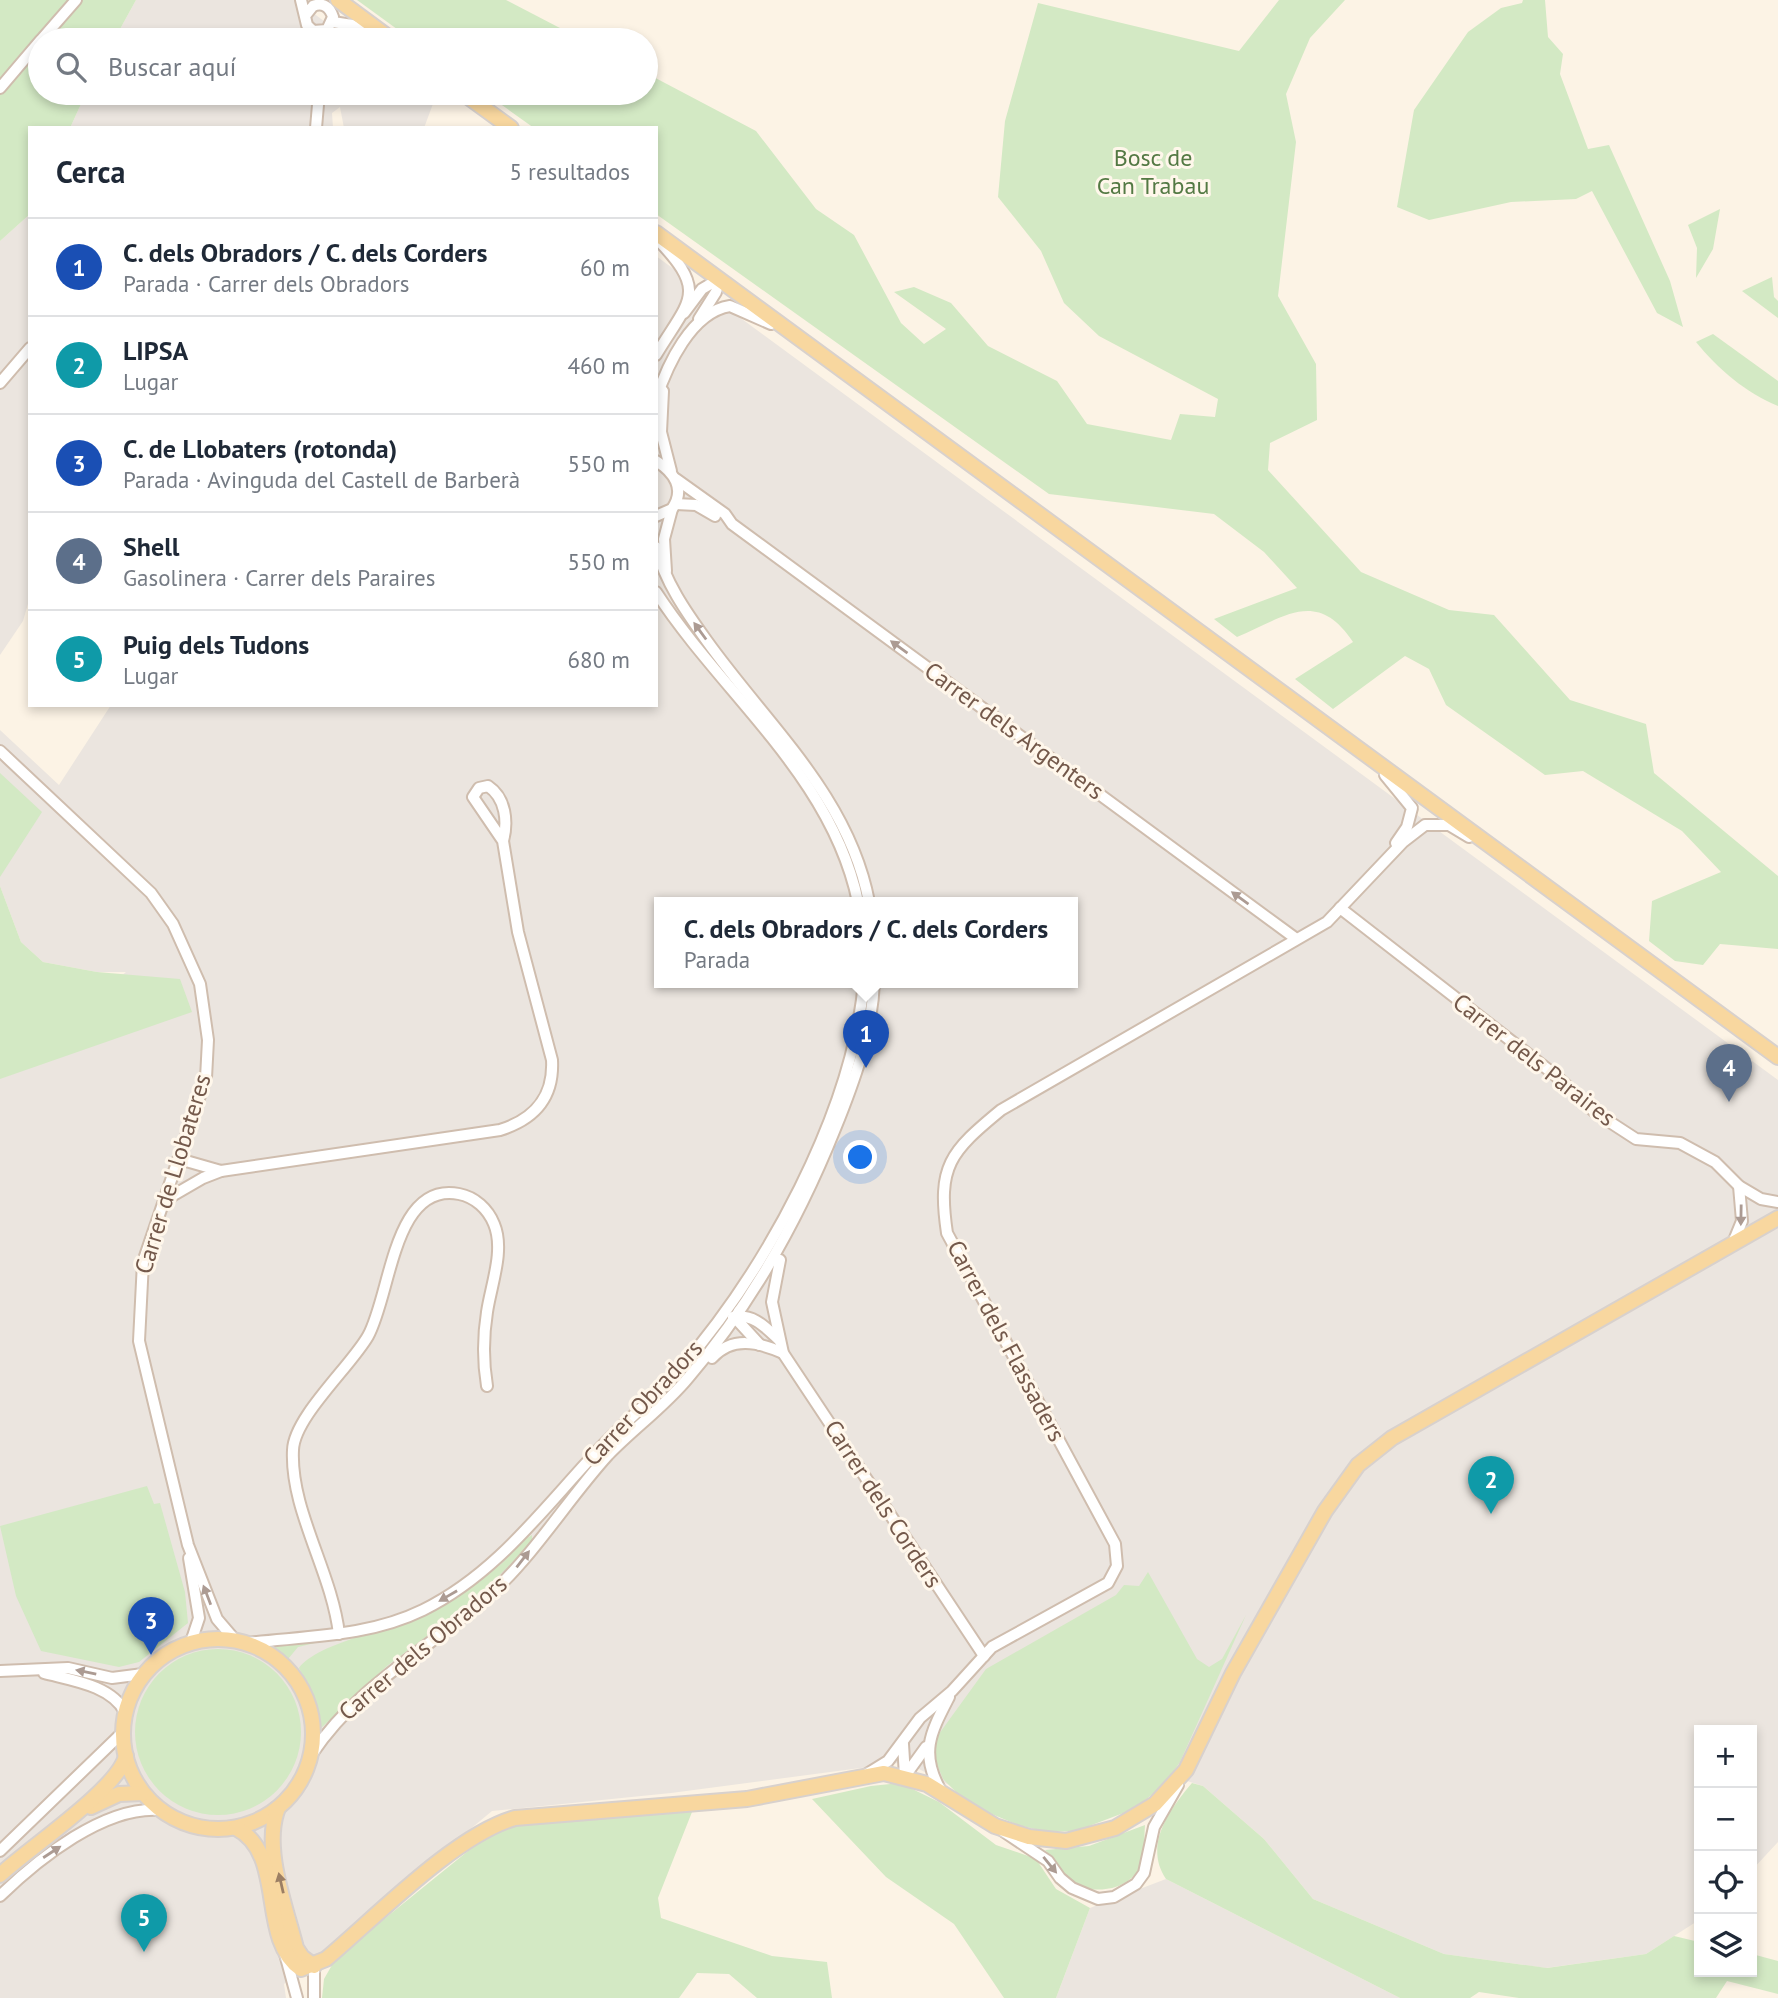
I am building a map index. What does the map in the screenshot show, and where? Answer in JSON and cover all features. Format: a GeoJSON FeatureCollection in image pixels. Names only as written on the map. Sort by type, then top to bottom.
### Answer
{"type":"FeatureCollection","features":[{"type":"Feature","properties":{"kind":"main road"},"geometry":{"type":"LineString","coordinates":[[326,2],[371,28]]}},
{"type":"Feature","properties":{"kind":"main road"},"geometry":{"type":"LineString","coordinates":[[479,105],[508,126]]}},
{"type":"Feature","properties":{"kind":"main road"},"geometry":{"type":"LineString","coordinates":[[658,237],[719,279],[1778,1057]]}},
{"type":"Feature","properties":{"kind":"main road"},"geometry":{"type":"LineString","coordinates":[[236,1828],[250,1835],[260,1851],[285,1954],[300,1969],[314,1966],[326,1959],[459,1846],[500,1822],[534,1814],[747,1799],[865,1775],[905,1776],[941,1791],[995,1826],[1046,1840],[1066,1841],[1101,1833],[1147,1810],[1186,1770],[1260,1624],[1325,1511],[1358,1465],[1392,1437],[1778,1218]]}},
{"type":"Feature","properties":{"kind":"main road"},"geometry":{"type":"LineString","coordinates":[[241,1641],[275,1657],[304,1692],[313,1726],[312,1754],[299,1784],[279,1806],[250,1824],[236,1828],[202,1828],[184,1824],[161,1810],[144,1793],[131,1773],[122,1733],[125,1712],[130,1696],[143,1674],[165,1655],[191,1642],[241,1641]]}},
{"type":"Feature","properties":{"kind":"main road"},"geometry":{"type":"LineString","coordinates":[[0,1875],[112,1780],[126,1756]]}},
{"type":"Feature","properties":{"kind":"main road"},"geometry":{"type":"LineString","coordinates":[[73,1815],[119,1794],[144,1793]]}},
{"type":"Feature","properties":{"kind":"main road"},"geometry":{"type":"LineString","coordinates":[[279,1806],[272,1824],[271,1844],[296,1948],[302,1957],[314,1966]]}},
{"type":"Feature","properties":{"kind":"street"},"geometry":{"type":"LineString","coordinates":[[52,28],[76,0]]}},
{"type":"Feature","properties":{"kind":"street"},"geometry":{"type":"LineString","coordinates":[[301,0],[310,28]]}},
{"type":"Feature","properties":{"kind":"street"},"geometry":{"type":"LineString","coordinates":[[305,16],[313,6],[326,2],[332,13],[329,28]]}},
{"type":"Feature","properties":{"kind":"street"},"geometry":{"type":"LineString","coordinates":[[340,28],[352,25],[357,28]]}},
{"type":"Feature","properties":{"kind":"street"},"geometry":{"type":"LineString","coordinates":[[0,88],[28,56]]}},
{"type":"Feature","properties":{"kind":"street"},"geometry":{"type":"LineString","coordinates":[[316,105],[317,124]]}},
{"type":"Feature","properties":{"kind":"street"},"geometry":{"type":"LineString","coordinates":[[658,238],[678,261],[689,279],[688,295],[679,320]]}},
{"type":"Feature","properties":{"kind":"street"},"geometry":{"type":"LineString","coordinates":[[658,352],[702,289],[719,279]]}},
{"type":"Feature","properties":{"kind":"street"},"geometry":{"type":"LineString","coordinates":[[658,394],[664,379],[716,292],[719,279]]}},
{"type":"Feature","properties":{"kind":"street"},"geometry":{"type":"LineString","coordinates":[[692,330],[718,309],[730,306],[794,335]]}},
{"type":"Feature","properties":{"kind":"street"},"geometry":{"type":"LineString","coordinates":[[0,383],[28,350]]}},
{"type":"Feature","properties":{"kind":"street"},"geometry":{"type":"LineString","coordinates":[[664,379],[661,432],[679,491],[664,538],[665,573]]}},
{"type":"Feature","properties":{"kind":"street","name":"Carrer dels Argenters"},"geometry":{"type":"LineString","coordinates":[[658,463],[725,514],[732,524]]}},
{"type":"Feature","properties":{"kind":"street","name":"Carrer dels Argenters"},"geometry":{"type":"LineString","coordinates":[[674,506],[696,505],[732,524],[1295,938]]}},
{"type":"Feature","properties":{"kind":"street"},"geometry":{"type":"LineString","coordinates":[[658,515],[674,506]]}},
{"type":"Feature","properties":{"kind":"street"},"geometry":{"type":"LineString","coordinates":[[658,553],[665,573],[685,610],[724,673],[811,790],[825,813],[849,867],[857,897]]}},
{"type":"Feature","properties":{"kind":"street"},"geometry":{"type":"LineString","coordinates":[[658,594],[807,767],[834,807],[848,835],[857,855],[869,897]]}},
{"type":"Feature","properties":{"kind":"street"},"geometry":{"type":"LineString","coordinates":[[780,749],[807,767]]}},
{"type":"Feature","properties":{"kind":"street","name":"Carrer de Llobateres"},"geometry":{"type":"LineString","coordinates":[[0,751],[151,893],[166,911],[196,971],[208,1040],[206,1078],[140,1280],[138,1342],[188,1545],[199,1618],[191,1642]]}},
{"type":"Feature","properties":{"kind":"street","name":"Carrer dels Flassaders"},"geometry":{"type":"LineString","coordinates":[[1364,753],[1395,784],[1412,808],[1407,827],[1376,871]]}},
{"type":"Feature","properties":{"kind":"street"},"geometry":{"type":"LineString","coordinates":[[807,767],[806,773],[814,786],[811,790]]}},
{"type":"Feature","properties":{"kind":"street"},"geometry":{"type":"LineString","coordinates":[[164,1200],[192,1183],[221,1171],[500,1130],[527,1119],[539,1110],[553,1076],[552,1060],[518,932],[503,841],[495,825],[475,804],[473,797],[479,788],[488,786],[502,801],[506,828],[503,841]]}},
{"type":"Feature","properties":{"kind":"street"},"geometry":{"type":"LineString","coordinates":[[825,813],[835,818],[841,832],[848,835]]}},
{"type":"Feature","properties":{"kind":"street","name":"Carrer dels Flassaders"},"geometry":{"type":"LineString","coordinates":[[865,1775],[888,1761],[920,1718],[952,1691],[992,1647],[1108,1583],[1117,1566],[1115,1544],[947,1233],[942,1197],[947,1167],[965,1139],[1001,1110],[1295,938],[1327,922],[1403,842],[1426,825],[1449,825],[1508,859]]}},
{"type":"Feature","properties":{"kind":"street"},"geometry":{"type":"LineString","coordinates":[[848,835],[845,841],[851,856],[849,867],[859,880],[862,897]]}},
{"type":"Feature","properties":{"kind":"street","name":"Carrer dels Paraires"},"geometry":{"type":"LineString","coordinates":[[1340,908],[1555,1075],[1596,1113],[1636,1139],[1680,1143],[1715,1162],[1739,1186],[1761,1199],[1778,1202]]}},
{"type":"Feature","properties":{"kind":"street","name":"Carrer Obradors"},"geometry":{"type":"LineString","coordinates":[[241,1641],[374,1629],[422,1610],[465,1586],[503,1554],[605,1451],[727,1312],[772,1242],[824,1130],[858,1030],[863,988]]}},
{"type":"Feature","properties":{"kind":"street","name":"Carrer dels Obradors"},"geometry":{"type":"LineString","coordinates":[[814,1179],[814,1169],[870,988]]}},
{"type":"Feature","properties":{"kind":"street","name":"Carrer dels Obradors"},"geometry":{"type":"LineString","coordinates":[[312,1754],[340,1717],[379,1681],[483,1601],[511,1575],[605,1451],[687,1379],[738,1316],[791,1229],[814,1179],[864,1046],[871,988]]}},
{"type":"Feature","properties":{"kind":"street"},"geometry":{"type":"LineString","coordinates":[[179,1159],[221,1171]]}},
{"type":"Feature","properties":{"kind":"street"},"geometry":{"type":"LineString","coordinates":[[1734,1243],[1742,1221],[1739,1186]]}},
{"type":"Feature","properties":{"kind":"street"},"geometry":{"type":"LineString","coordinates":[[339,1634],[327,1581],[294,1477],[293,1446],[303,1422],[369,1335],[412,1212],[435,1194],[464,1195],[479,1202],[494,1224],[498,1250],[484,1336],[487,1386]]}},
{"type":"Feature","properties":{"kind":"street","name":"Carrer dels Corders"},"geometry":{"type":"LineString","coordinates":[[781,1347],[772,1301],[776,1272],[791,1229]]}},
{"type":"Feature","properties":{"kind":"street"},"geometry":{"type":"LineString","coordinates":[[760,1345],[738,1321],[738,1316],[740,1302],[771,1254],[772,1242]]}},
{"type":"Feature","properties":{"kind":"street","name":"Carrer dels Corders"},"geometry":{"type":"LineString","coordinates":[[738,1316],[747,1315],[762,1323],[781,1347],[984,1656]]}},
{"type":"Feature","properties":{"kind":"street"},"geometry":{"type":"LineString","coordinates":[[661,1390],[674,1382],[728,1318],[738,1316]]}},
{"type":"Feature","properties":{"kind":"street"},"geometry":{"type":"LineString","coordinates":[[687,1379],[721,1348],[743,1341],[781,1347]]}},
{"type":"Feature","properties":{"kind":"street","name":"Carrer de Llobateres"},"geometry":{"type":"LineString","coordinates":[[188,1545],[217,1619],[241,1641]]}},
{"type":"Feature","properties":{"kind":"street"},"geometry":{"type":"LineString","coordinates":[[0,1671],[68,1668],[113,1678],[143,1674]]}},
{"type":"Feature","properties":{"kind":"street"},"geometry":{"type":"LineString","coordinates":[[28,1669],[102,1691],[114,1698],[125,1712]]}},
{"type":"Feature","properties":{"kind":"street","name":"Carrer dels Flassaders"},"geometry":{"type":"LineString","coordinates":[[905,1776],[928,1744],[952,1691]]}},
{"type":"Feature","properties":{"kind":"street"},"geometry":{"type":"LineString","coordinates":[[0,1851],[122,1733]]}},
{"type":"Feature","properties":{"kind":"street"},"geometry":{"type":"LineString","coordinates":[[902,1744],[905,1776]]}},
{"type":"Feature","properties":{"kind":"street"},"geometry":{"type":"LineString","coordinates":[[928,1744],[928,1760],[941,1791]]}},
{"type":"Feature","properties":{"kind":"street"},"geometry":{"type":"LineString","coordinates":[[995,1826],[1042,1855],[1072,1888],[1098,1899],[1114,1897],[1136,1884],[1144,1874],[1154,1826],[1186,1770]]}},
{"type":"Feature","properties":{"kind":"street"},"geometry":{"type":"LineString","coordinates":[[0,1896],[45,1856],[79,1835],[145,1809],[161,1810]]}},
{"type":"Feature","properties":{"kind":"street"},"geometry":{"type":"LineString","coordinates":[[285,1954],[297,1998]]}},
{"type":"Feature","properties":{"kind":"street"},"geometry":{"type":"LineString","coordinates":[[314,1966],[314,1998]]}},
{"type":"Feature","properties":{"kind":"shaded area"},"geometry":{"type":"Polygon","coordinates":[[[136,0],[296,0],[333,28],[121,28],[136,0]]]}},
{"type":"Feature","properties":{"kind":"shaded area"},"geometry":{"type":"Polygon","coordinates":[[[81,105],[433,105],[425,126],[344,126],[340,107],[332,113],[333,126],[71,126],[81,105]]]}},
{"type":"Feature","properties":{"kind":"shaded area"},"geometry":{"type":"Polygon","coordinates":[[[28,216],[28,604],[23,621],[0,655],[0,241],[28,216]]]}},
{"type":"Feature","properties":{"kind":"shaded area"},"geometry":{"type":"Polygon","coordinates":[[[658,257],[1778,1080],[1778,1842],[1757,1865],[1757,1725],[1694,1725],[1694,1923],[1646,1954],[1546,1968],[1444,1954],[1313,1899],[1264,1839],[1203,1786],[1187,1781],[1038,1833],[906,1762],[671,1793],[492,1811],[284,1984],[286,1998],[0,1998],[0,1076],[126,972],[97,972],[43,962],[21,942],[0,886],[0,730],[59,785],[110,707],[658,707],[658,257]]]}},
{"type":"Feature","properties":{"kind":"shaded area"},"geometry":{"type":"Polygon","coordinates":[[[1166,1879],[1400,1998],[1056,1998],[1090,1908],[1166,1879]]]}},
{"type":"Feature","properties":{"kind":"green space"},"geometry":{"type":"Polygon","coordinates":[[[0,0],[136,0],[121,28],[28,28],[28,105],[81,105],[71,126],[28,126],[28,216],[0,241],[0,0]]]}},
{"type":"Feature","properties":{"kind":"green space"},"geometry":{"type":"Polygon","coordinates":[[[357,0],[506,0],[560,28],[396,28],[357,0]]]}},
{"type":"Feature","properties":{"kind":"green space","name":"Bosc de Can Trabau"},"geometry":{"type":"Polygon","coordinates":[[[1279,0],[1345,0],[1310,38],[1286,94],[1296,142],[1278,296],[1316,364],[1317,420],[1270,443],[1268,470],[1361,572],[1449,610],[1494,615],[1570,700],[1646,724],[1654,773],[1778,876],[1778,949],[1720,944],[1703,965],[1675,961],[1649,941],[1652,901],[1721,872],[1682,831],[1583,771],[1545,775],[1446,705],[1429,669],[1405,656],[1333,709],[1295,679],[1353,642],[1340,625],[1313,611],[1300,612],[1237,637],[1214,619],[1297,588],[1264,552],[1214,514],[1049,494],[658,215],[658,126],[531,126],[502,105],[658,105],[658,79],[756,131],[816,209],[854,235],[901,323],[924,344],[946,329],[894,292],[914,287],[951,303],[988,346],[1057,381],[1087,424],[1171,440],[1180,414],[1215,417],[1218,399],[1099,336],[1064,303],[1041,251],[998,197],[1005,121],[1038,3],[1239,51],[1279,0]]]}},
{"type":"Feature","properties":{"kind":"green space"},"geometry":{"type":"Polygon","coordinates":[[[1523,0],[1545,0],[1548,37],[1563,54],[1560,74],[1588,149],[1609,145],[1670,281],[1683,327],[1657,313],[1592,191],[1576,199],[1511,202],[1429,220],[1397,207],[1414,110],[1468,32],[1501,8],[1522,3],[1523,0]]]}},
{"type":"Feature","properties":{"kind":"green space"},"geometry":{"type":"Polygon","coordinates":[[[1720,209],[1713,249],[1696,278],[1697,248],[1688,225],[1720,209]]]}},
{"type":"Feature","properties":{"kind":"green space"},"geometry":{"type":"Polygon","coordinates":[[[1772,277],[1774,297],[1778,301],[1778,318],[1742,291],[1772,277]]]}},
{"type":"Feature","properties":{"kind":"green space"},"geometry":{"type":"Polygon","coordinates":[[[1713,334],[1778,381],[1778,406],[1755,395],[1733,379],[1696,342],[1713,334]]]}},
{"type":"Feature","properties":{"kind":"green space"},"geometry":{"type":"Polygon","coordinates":[[[0,773],[42,812],[0,877],[0,773]]]}},
{"type":"Feature","properties":{"kind":"green space"},"geometry":{"type":"Polygon","coordinates":[[[0,886],[21,942],[43,962],[97,972],[180,979],[192,1012],[0,1079],[0,886]]]}},
{"type":"Feature","properties":{"kind":"green space"},"geometry":{"type":"Polygon","coordinates":[[[147,1486],[154,1504],[160,1503],[185,1592],[188,1623],[139,1662],[119,1667],[41,1651],[16,1596],[0,1526],[147,1486]]]}},
{"type":"Feature","properties":{"kind":"green space"},"geometry":{"type":"Polygon","coordinates":[[[532,1535],[532,1542],[475,1600],[387,1666],[319,1730],[313,1697],[299,1668],[309,1659],[340,1643],[416,1619],[439,1608],[485,1578],[532,1535]]]}},
{"type":"Feature","properties":{"kind":"green space"},"geometry":{"type":"Polygon","coordinates":[[[1148,1572],[1197,1659],[1209,1667],[1222,1659],[1246,1615],[1180,1762],[1164,1785],[1134,1809],[1076,1831],[1048,1832],[1018,1825],[987,1812],[957,1793],[943,1779],[934,1757],[936,1738],[986,1669],[1116,1595],[1124,1585],[1139,1586],[1148,1572]]]}},
{"type":"Feature","properties":{"kind":"green space"},"geometry":{"type":"Polygon","coordinates":[[[328,1640],[298,1647],[288,1659],[274,1647],[328,1640]]]}},
{"type":"Feature","properties":{"kind":"green space"},"geometry":{"type":"Polygon","coordinates":[[[218,1649],[250,1655],[277,1673],[295,1700],[301,1732],[295,1764],[277,1791],[250,1809],[218,1815],[186,1809],[159,1791],[141,1764],[135,1732],[141,1700],[159,1673],[186,1655],[218,1649]]]}},
{"type":"Feature","properties":{"kind":"green space"},"geometry":{"type":"Polygon","coordinates":[[[900,1783],[939,1802],[996,1845],[1031,1857],[1038,1862],[1056,1889],[1090,1908],[1056,1998],[1004,1998],[954,1924],[886,1877],[812,1799],[871,1786],[900,1783]]]}},
{"type":"Feature","properties":{"kind":"green space"},"geometry":{"type":"Polygon","coordinates":[[[1192,1783],[1203,1786],[1264,1839],[1313,1899],[1444,1954],[1547,1968],[1646,1954],[1674,1936],[1694,1941],[1694,1977],[1757,1977],[1757,1955],[1778,1961],[1778,1994],[1727,1981],[1716,1998],[1519,1998],[1479,1992],[1470,1998],[1400,1998],[1166,1879],[1157,1853],[1158,1841],[1175,1804],[1192,1783]]]}},
{"type":"Feature","properties":{"kind":"green space"},"geometry":{"type":"Polygon","coordinates":[[[692,1812],[658,1898],[661,1918],[772,1956],[827,1962],[832,1998],[757,1998],[729,1974],[697,1973],[679,1998],[322,1998],[324,1979],[336,1958],[494,1830],[532,1821],[692,1812]]]}},
{"type":"Feature","properties":{"kind":"green space"},"geometry":{"type":"Polygon","coordinates":[[[1145,1825],[1144,1850],[1136,1873],[1129,1880],[1110,1888],[1089,1888],[1070,1880],[1045,1850],[1089,1846],[1145,1825]]]}},
{"type":"Feature","properties":{"kind":"place","name":"C. dels Obradors / C. dels Corders"},"geometry":{"type":"Point","coordinates":[866,1068]}},
{"type":"Feature","properties":{"kind":"place","name":"Shell"},"geometry":{"type":"Point","coordinates":[1729,1102]}},
{"type":"Feature","properties":{"kind":"place","name":"LIPSA"},"geometry":{"type":"Point","coordinates":[1491,1514]}},
{"type":"Feature","properties":{"kind":"place","name":"C. de Llobaters (rotonda)"},"geometry":{"type":"Point","coordinates":[151,1655]}},
{"type":"Feature","properties":{"kind":"place","name":"Puig dels Tudons"},"geometry":{"type":"Point","coordinates":[144,1952]}}]}
